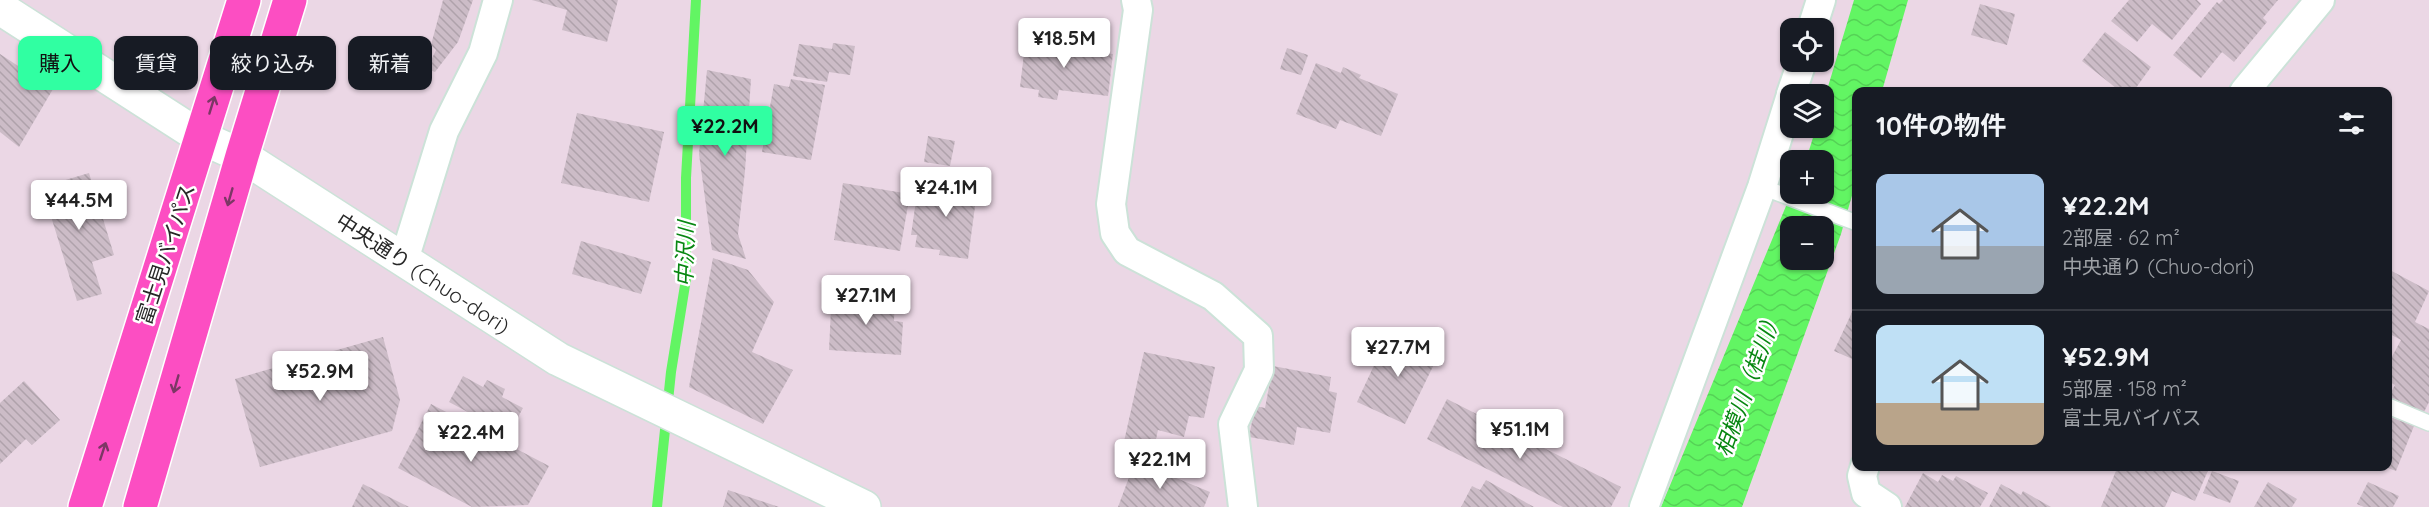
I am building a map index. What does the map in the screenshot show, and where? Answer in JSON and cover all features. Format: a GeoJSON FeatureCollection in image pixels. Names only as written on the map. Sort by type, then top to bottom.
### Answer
{"type":"FeatureCollection","features":[{"type":"Feature","properties":{"kind":"highway","name":"富士見バイパス"},"geometry":{"type":"LineString","coordinates":[[85,507],[244,0]]}},
{"type":"Feature","properties":{"kind":"highway"},"geometry":{"type":"LineString","coordinates":[[141,507],[242,156],[290,0]]}},
{"type":"Feature","properties":{"kind":"street"},"geometry":{"type":"LineString","coordinates":[[404,260],[444,131],[483,53],[498,0]]}},
{"type":"Feature","properties":{"kind":"street"},"geometry":{"type":"LineString","coordinates":[[1136,0],[1138,10],[1111,204],[1115,233],[1127,251],[1213,296],[1258,336],[1259,370],[1233,424],[1243,507]]}},
{"type":"Feature","properties":{"kind":"street"},"geometry":{"type":"LineString","coordinates":[[1815,18],[1821,0]]}},
{"type":"Feature","properties":{"kind":"street"},"geometry":{"type":"LineString","coordinates":[[2248,87],[2320,0]]}},
{"type":"Feature","properties":{"kind":"street","name":"中央通り (Chuo-dori)"},"geometry":{"type":"LineString","coordinates":[[0,8],[202,138],[242,156],[558,359],[864,507]]}},
{"type":"Feature","properties":{"kind":"street"},"geometry":{"type":"LineString","coordinates":[[1644,507],[1769,190],[1781,138]]}},
{"type":"Feature","properties":{"kind":"street"},"geometry":{"type":"LineString","coordinates":[[1864,471],[1862,476],[1866,493],[1887,507]]}},
{"type":"Feature","properties":{"kind":"lane"},"geometry":{"type":"LineString","coordinates":[[1769,190],[1852,221]]}},
{"type":"Feature","properties":{"kind":"lane"},"geometry":{"type":"LineString","coordinates":[[2392,408],[2429,423]]}},
{"type":"Feature","properties":{"kind":"water"},"geometry":{"type":"Polygon","coordinates":[[[1854,0],[1908,0],[1883,87],[1852,87],[1852,196],[1834,253],[1834,216],[1782,216],[1787,204],[1834,204],[1834,150],[1809,150],[1813,138],[1834,138],[1834,84],[1829,84],[1854,0]]]}},
{"type":"Feature","properties":{"kind":"water","name":"相模川（桂川）"},"geometry":{"type":"Polygon","coordinates":[[[1780,220],[1780,270],[1828,270],[1742,507],[1661,507],[1780,220]]]}},
{"type":"Feature","properties":{"kind":"building"},"geometry":{"type":"Polygon","coordinates":[[[443,0],[473,0],[458,42],[435,72],[432,71],[432,58],[436,50],[432,46],[443,0]]]}},
{"type":"Feature","properties":{"kind":"building"},"geometry":{"type":"Polygon","coordinates":[[[532,0],[618,0],[607,42],[562,30],[567,10],[532,0]]]}},
{"type":"Feature","properties":{"kind":"building"},"geometry":{"type":"Polygon","coordinates":[[[2129,0],[2197,0],[2201,4],[2172,40],[2152,24],[2137,42],[2111,21],[2129,0]]]}},
{"type":"Feature","properties":{"kind":"building"},"geometry":{"type":"Polygon","coordinates":[[[2223,0],[2278,0],[2263,18],[2267,22],[2234,62],[2222,52],[2201,78],[2173,55],[2217,2],[2219,4],[2223,0]]]}},
{"type":"Feature","properties":{"kind":"building"},"geometry":{"type":"Polygon","coordinates":[[[1980,4],[2015,14],[2007,45],[1971,35],[1980,4]]]}},
{"type":"Feature","properties":{"kind":"building"},"geometry":{"type":"Polygon","coordinates":[[[2105,32],[2151,67],[2137,87],[2115,87],[2082,61],[2105,32]]]}},
{"type":"Feature","properties":{"kind":"building"},"geometry":{"type":"Polygon","coordinates":[[[1026,37],[1071,43],[1071,48],[1113,54],[1108,96],[1059,90],[1057,100],[1038,97],[1039,90],[1020,87],[1026,37]]]}},
{"type":"Feature","properties":{"kind":"building"},"geometry":{"type":"Polygon","coordinates":[[[833,43],[855,46],[850,75],[829,72],[827,82],[793,76],[799,44],[832,49],[833,43]]]}},
{"type":"Feature","properties":{"kind":"building"},"geometry":{"type":"Polygon","coordinates":[[[1287,48],[1308,55],[1301,75],[1280,69],[1287,48]]]}},
{"type":"Feature","properties":{"kind":"building"},"geometry":{"type":"Polygon","coordinates":[[[0,54],[18,66],[18,90],[52,90],[19,147],[0,132],[0,54]]]}},
{"type":"Feature","properties":{"kind":"building"},"geometry":{"type":"Polygon","coordinates":[[[1316,63],[1341,73],[1343,67],[1361,75],[1359,78],[1398,94],[1381,136],[1340,120],[1336,129],[1296,114],[1316,63]]]}},
{"type":"Feature","properties":{"kind":"building"},"geometry":{"type":"Polygon","coordinates":[[[707,70],[751,79],[738,234],[746,259],[712,250],[699,154],[707,70]]]}},
{"type":"Feature","properties":{"kind":"building"},"geometry":{"type":"Polygon","coordinates":[[[791,79],[825,85],[811,160],[762,152],[774,84],[789,87],[791,79]]]}},
{"type":"Feature","properties":{"kind":"building"},"geometry":{"type":"Polygon","coordinates":[[[577,113],[664,132],[649,202],[561,183],[577,113]]]}},
{"type":"Feature","properties":{"kind":"building"},"geometry":{"type":"Polygon","coordinates":[[[928,136],[955,141],[950,166],[924,162],[928,136]]]}},
{"type":"Feature","properties":{"kind":"building"},"geometry":{"type":"Polygon","coordinates":[[[89,173],[114,255],[92,262],[102,294],[77,301],[42,187],[89,173]]]}},
{"type":"Feature","properties":{"kind":"building"},"geometry":{"type":"Polygon","coordinates":[[[946,180],[978,184],[968,259],[939,255],[940,250],[915,247],[917,235],[911,235],[918,187],[944,190],[946,180]]]}},
{"type":"Feature","properties":{"kind":"building"},"geometry":{"type":"Polygon","coordinates":[[[843,183],[910,194],[900,251],[834,240],[843,183]]]}},
{"type":"Feature","properties":{"kind":"building"},"geometry":{"type":"Polygon","coordinates":[[[581,241],[651,262],[641,294],[572,274],[581,241]]]}},
{"type":"Feature","properties":{"kind":"building"},"geometry":{"type":"Polygon","coordinates":[[[713,258],[748,270],[774,302],[752,352],[793,370],[763,424],[689,387],[713,258]]]}},
{"type":"Feature","properties":{"kind":"building"},"geometry":{"type":"Polygon","coordinates":[[[2392,271],[2429,291],[2415,322],[2429,329],[2429,402],[2423,414],[2392,398],[2395,385],[2392,383],[2392,357],[2401,340],[2392,335],[2392,271]]]}},
{"type":"Feature","properties":{"kind":"building"},"geometry":{"type":"Polygon","coordinates":[[[867,294],[895,295],[894,321],[903,322],[901,355],[829,350],[831,309],[838,309],[839,298],[866,300],[867,294]]]}},
{"type":"Feature","properties":{"kind":"building"},"geometry":{"type":"Polygon","coordinates":[[[1852,312],[1852,359],[1834,351],[1852,312]]]}},
{"type":"Feature","properties":{"kind":"building"},"geometry":{"type":"Polygon","coordinates":[[[1390,331],[1439,354],[1405,424],[1357,402],[1390,331]]]}},
{"type":"Feature","properties":{"kind":"building"},"geometry":{"type":"Polygon","coordinates":[[[383,337],[400,400],[392,431],[260,467],[235,379],[383,337]]]}},
{"type":"Feature","properties":{"kind":"building"},"geometry":{"type":"Polygon","coordinates":[[[1144,352],[1215,367],[1204,418],[1189,416],[1184,437],[1158,430],[1153,453],[1123,446],[1144,352]]]}},
{"type":"Feature","properties":{"kind":"building"},"geometry":{"type":"Polygon","coordinates":[[[1273,366],[1331,377],[1329,391],[1337,393],[1330,433],[1297,427],[1294,445],[1249,437],[1255,406],[1265,408],[1273,366]]]}},
{"type":"Feature","properties":{"kind":"building"},"geometry":{"type":"Polygon","coordinates":[[[463,376],[483,387],[487,380],[505,389],[502,397],[523,408],[509,434],[449,402],[463,376]]]}},
{"type":"Feature","properties":{"kind":"building"},"geometry":{"type":"Polygon","coordinates":[[[24,381],[60,420],[32,445],[26,439],[0,464],[0,403],[24,381]]]}},
{"type":"Feature","properties":{"kind":"building"},"geometry":{"type":"Polygon","coordinates":[[[1447,399],[1621,487],[1611,507],[1563,507],[1427,439],[1447,399]]]}},
{"type":"Feature","properties":{"kind":"building"},"geometry":{"type":"Polygon","coordinates":[[[431,404],[549,466],[528,505],[472,507],[398,468],[431,404]]]}},
{"type":"Feature","properties":{"kind":"building"},"geometry":{"type":"Polygon","coordinates":[[[2392,418],[2414,426],[2396,471],[2392,470],[2392,418]]]}},
{"type":"Feature","properties":{"kind":"building"},"geometry":{"type":"Polygon","coordinates":[[[1135,461],[1210,492],[1204,507],[1118,507],[1135,461]]]}},
{"type":"Feature","properties":{"kind":"building"},"geometry":{"type":"Polygon","coordinates":[[[2116,471],[2208,471],[2195,501],[2172,491],[2165,507],[2101,507],[2116,471]]]}},
{"type":"Feature","properties":{"kind":"building"},"geometry":{"type":"Polygon","coordinates":[[[2212,471],[2239,481],[2230,503],[2203,493],[2212,471]]]}},
{"type":"Feature","properties":{"kind":"building"},"geometry":{"type":"Polygon","coordinates":[[[1923,473],[1938,482],[1942,475],[1953,481],[1956,476],[1988,493],[1980,507],[1905,507],[1923,473]]]}},
{"type":"Feature","properties":{"kind":"building"},"geometry":{"type":"Polygon","coordinates":[[[1486,480],[1534,507],[1461,507],[1472,486],[1480,490],[1486,480]]]}},
{"type":"Feature","properties":{"kind":"building"},"geometry":{"type":"Polygon","coordinates":[[[2268,482],[2297,499],[2292,507],[2254,507],[2268,482]]]}},
{"type":"Feature","properties":{"kind":"building"},"geometry":{"type":"Polygon","coordinates":[[[2368,482],[2399,496],[2393,507],[2364,507],[2357,504],[2368,482]]]}},
{"type":"Feature","properties":{"kind":"building"},"geometry":{"type":"Polygon","coordinates":[[[363,484],[409,507],[352,507],[363,484]]]}},
{"type":"Feature","properties":{"kind":"building"},"geometry":{"type":"Polygon","coordinates":[[[2001,484],[2021,495],[2023,491],[2051,507],[1989,507],[2001,484]]]}},
{"type":"Feature","properties":{"kind":"building"},"geometry":{"type":"Polygon","coordinates":[[[728,490],[779,507],[723,507],[728,490]]]}},
{"type":"Feature","properties":{"kind":"waterway","name":"中沢川"},"geometry":{"type":"LineString","coordinates":[[657,507],[671,372],[686,279],[686,178],[696,0]]}}]}
